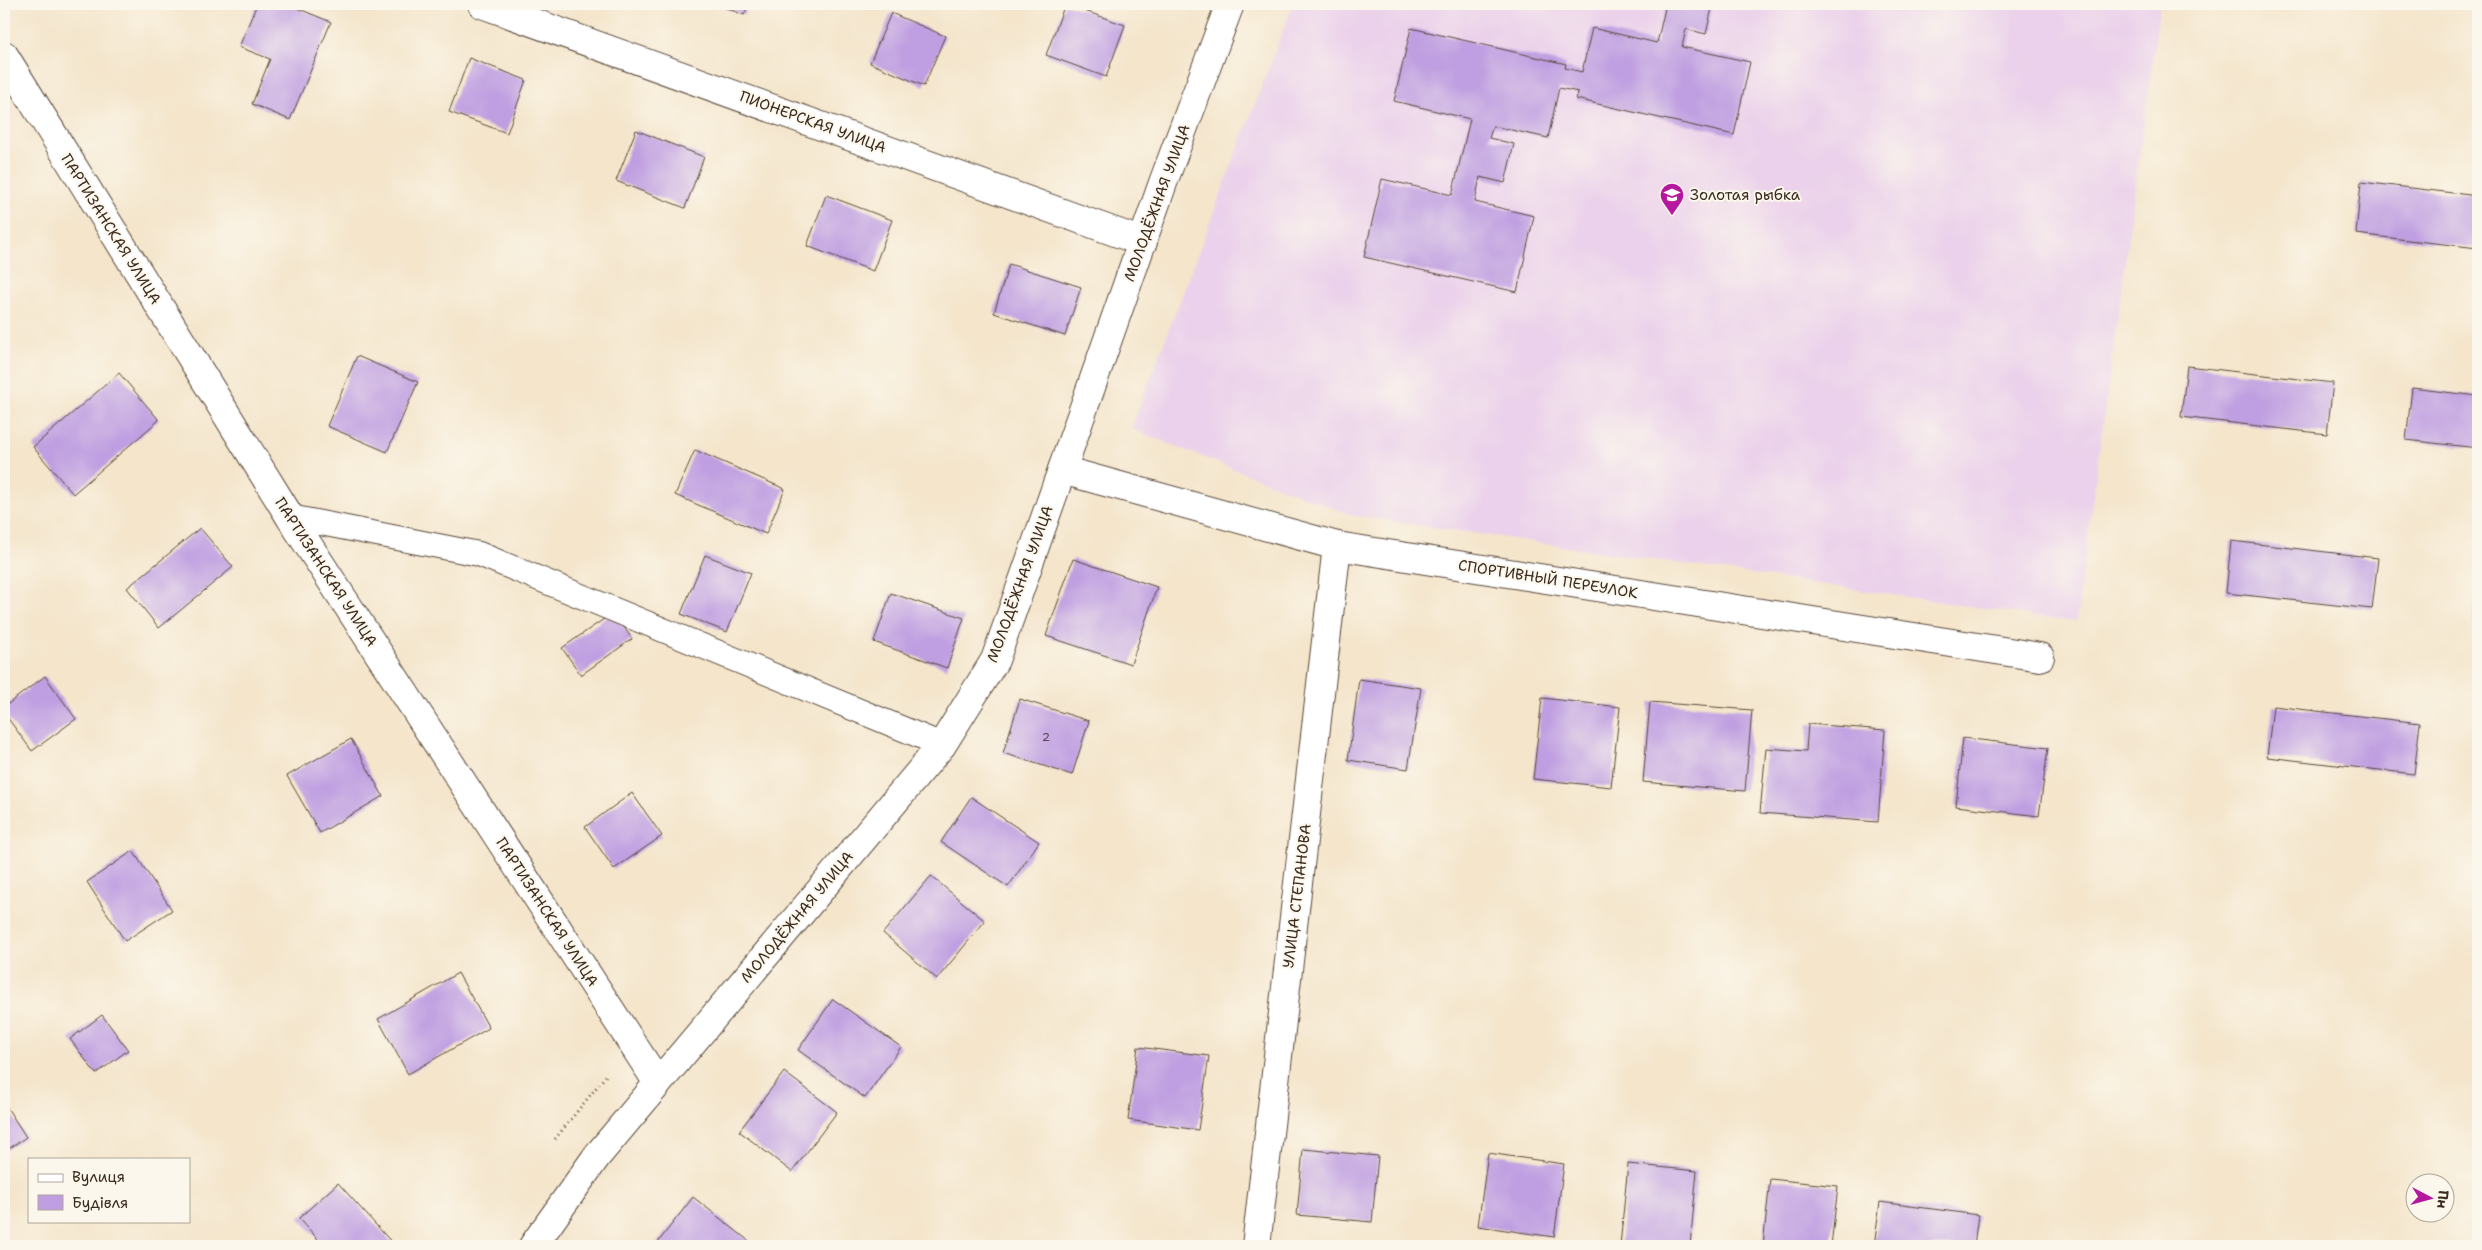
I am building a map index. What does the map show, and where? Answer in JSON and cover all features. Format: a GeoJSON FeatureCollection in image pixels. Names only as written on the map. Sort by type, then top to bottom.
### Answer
{"type":"FeatureCollection","features":[{"type":"Feature","properties":{"kind":"street","name":"ПИОНЕРСКАЯ УЛИЦА"},"geometry":{"type":"LineString","coordinates":[[482,4],[1143,242]]}},
{"type":"Feature","properties":{"kind":"street","name":"МОЛОДЁЖНАЯ УЛИЦА"},"geometry":{"type":"LineString","coordinates":[[533,1246],[596,1156],[942,745],[995,660],[1143,242],[1230,4]]}},
{"type":"Feature","properties":{"kind":"street","name":"ПАРТИЗАНСКАЯ УЛИЦА"},"geometry":{"type":"LineString","coordinates":[[4,55],[290,517],[658,1083]]}},
{"type":"Feature","properties":{"kind":"street","name":"СПОРТИВНЫЙ ПЕРЕУЛОК"},"geometry":{"type":"LineString","coordinates":[[1062,470],[1338,546],[2040,657]]}},
{"type":"Feature","properties":{"kind":"street","name":"УЛИЦА СТЕПАНОВА"},"geometry":{"type":"LineString","coordinates":[[1256,1246],[1338,546]]}},
{"type":"Feature","properties":{"kind":"lane"},"geometry":{"type":"LineString","coordinates":[[290,517],[479,554],[942,745]]}},
{"type":"Feature","properties":{"kind":"path"},"geometry":{"type":"LineString","coordinates":[[555,1139],[632,1043]]}},
{"type":"Feature","properties":{"kind":"shaded area","name":"Золотая рыбка"},"geometry":{"type":"Polygon","coordinates":[[[1293,4],[2160,4],[2076,622],[1351,515],[1131,429],[1293,4]]]}},
{"type":"Feature","properties":{"kind":"building"},"geometry":{"type":"Polygon","coordinates":[[[257,4],[287,4],[331,22],[290,120],[252,104],[270,59],[239,47],[257,4]]]}},
{"type":"Feature","properties":{"kind":"building"},"geometry":{"type":"Polygon","coordinates":[[[716,4],[749,4],[744,15],[716,4]]]}},
{"type":"Feature","properties":{"kind":"building"},"geometry":{"type":"Polygon","coordinates":[[[1065,4],[1125,25],[1106,77],[1046,55],[1065,4]]]}},
{"type":"Feature","properties":{"kind":"building"},"geometry":{"type":"Polygon","coordinates":[[[1666,4],[1713,4],[1706,34],[1686,29],[1682,47],[1750,62],[1734,135],[1576,99],[1578,92],[1559,88],[1548,138],[1493,126],[1489,138],[1514,144],[1505,183],[1480,177],[1475,202],[1534,216],[1517,292],[1364,257],[1382,179],[1452,195],[1470,119],[1394,101],[1411,28],[1566,64],[1565,68],[1582,72],[1592,28],[1657,43],[1666,4]]]}},
{"type":"Feature","properties":{"kind":"building"},"geometry":{"type":"Polygon","coordinates":[[[891,13],[945,36],[924,86],[870,63],[891,13]]]}},
{"type":"Feature","properties":{"kind":"building"},"geometry":{"type":"Polygon","coordinates":[[[469,58],[526,80],[507,133],[449,112],[469,58]]]}},
{"type":"Feature","properties":{"kind":"building"},"geometry":{"type":"Polygon","coordinates":[[[636,130],[704,157],[685,208],[616,181],[636,130]]]}},
{"type":"Feature","properties":{"kind":"building"},"geometry":{"type":"Polygon","coordinates":[[[2361,182],[2478,196],[2478,248],[2356,234],[2361,182]]]}},
{"type":"Feature","properties":{"kind":"building"},"geometry":{"type":"Polygon","coordinates":[[[826,195],[892,220],[873,271],[807,246],[826,195]]]}},
{"type":"Feature","properties":{"kind":"building"},"geometry":{"type":"Polygon","coordinates":[[[1009,264],[1081,287],[1065,336],[994,313],[1009,264]]]}},
{"type":"Feature","properties":{"kind":"building"},"geometry":{"type":"Polygon","coordinates":[[[357,356],[418,382],[387,452],[327,426],[357,356]]]}},
{"type":"Feature","properties":{"kind":"building"},"geometry":{"type":"Polygon","coordinates":[[[2187,366],[2333,383],[2327,434],[2181,417],[2187,366]]]}},
{"type":"Feature","properties":{"kind":"building"},"geometry":{"type":"Polygon","coordinates":[[[119,373],[159,420],[73,494],[33,447],[119,373]]]}},
{"type":"Feature","properties":{"kind":"building"},"geometry":{"type":"Polygon","coordinates":[[[2412,388],[2478,396],[2478,448],[2406,440],[2412,388]]]}},
{"type":"Feature","properties":{"kind":"building"},"geometry":{"type":"Polygon","coordinates":[[[695,450],[785,489],[766,534],[675,495],[695,450]]]}},
{"type":"Feature","properties":{"kind":"building"},"geometry":{"type":"Polygon","coordinates":[[[200,528],[233,567],[159,628],[127,588],[200,528]]]}},
{"type":"Feature","properties":{"kind":"building"},"geometry":{"type":"Polygon","coordinates":[[[2231,541],[2378,558],[2372,609],[2226,593],[2231,541]]]}},
{"type":"Feature","properties":{"kind":"building"},"geometry":{"type":"Polygon","coordinates":[[[705,555],[751,573],[727,632],[681,614],[705,555]]]}},
{"type":"Feature","properties":{"kind":"building"},"geometry":{"type":"Polygon","coordinates":[[[1073,559],[1157,587],[1131,664],[1046,636],[1073,559]]]}},
{"type":"Feature","properties":{"kind":"building"},"geometry":{"type":"Polygon","coordinates":[[[2477,587],[2478,624],[2473,624],[2477,587]]]}},
{"type":"Feature","properties":{"kind":"building"},"geometry":{"type":"Polygon","coordinates":[[[891,593],[964,618],[947,668],[874,642],[891,593]]]}},
{"type":"Feature","properties":{"kind":"building"},"geometry":{"type":"Polygon","coordinates":[[[614,612],[632,639],[581,675],[562,648],[614,612]]]}},
{"type":"Feature","properties":{"kind":"building"},"geometry":{"type":"Polygon","coordinates":[[[45,676],[76,719],[32,751],[4,713],[4,707],[45,676]]]}},
{"type":"Feature","properties":{"kind":"building"},"geometry":{"type":"Polygon","coordinates":[[[1359,679],[1421,688],[1408,769],[1348,760],[1359,679]]]}},
{"type":"Feature","properties":{"kind":"building"},"geometry":{"type":"Polygon","coordinates":[[[1542,698],[1620,707],[1611,787],[1533,779],[1542,698]]]}},
{"type":"Feature","properties":{"kind":"building"},"geometry":{"type":"Polygon","coordinates":[[[1020,699],[1089,721],[1072,775],[1003,753],[1020,699]]]}},
{"type":"Feature","properties":{"kind":"building"},"geometry":{"type":"Polygon","coordinates":[[[1650,702],[1752,710],[1745,791],[1643,782],[1650,702]]]}},
{"type":"Feature","properties":{"kind":"building"},"geometry":{"type":"Polygon","coordinates":[[[2273,706],[2420,723],[2414,774],[2267,757],[2273,706]]]}},
{"type":"Feature","properties":{"kind":"building"},"geometry":{"type":"Polygon","coordinates":[[[1808,724],[1885,730],[1878,822],[1760,813],[1766,748],[1806,751],[1808,724]]]}},
{"type":"Feature","properties":{"kind":"building"},"geometry":{"type":"Polygon","coordinates":[[[1963,738],[2048,748],[2039,816],[1956,806],[1963,738]]]}},
{"type":"Feature","properties":{"kind":"building"},"geometry":{"type":"Polygon","coordinates":[[[351,739],[383,796],[320,833],[287,776],[351,739]]]}},
{"type":"Feature","properties":{"kind":"building"},"geometry":{"type":"Polygon","coordinates":[[[632,793],[662,836],[614,869],[585,827],[632,793]]]}},
{"type":"Feature","properties":{"kind":"building"},"geometry":{"type":"Polygon","coordinates":[[[971,797],[1039,842],[1008,887],[941,842],[971,797]]]}},
{"type":"Feature","properties":{"kind":"building"},"geometry":{"type":"Polygon","coordinates":[[[133,851],[172,910],[125,941],[87,882],[133,851]]]}},
{"type":"Feature","properties":{"kind":"building"},"geometry":{"type":"Polygon","coordinates":[[[931,876],[985,921],[937,979],[883,933],[931,876]]]}},
{"type":"Feature","properties":{"kind":"building"},"geometry":{"type":"Polygon","coordinates":[[[458,973],[489,1028],[408,1074],[378,1019],[458,973]]]}},
{"type":"Feature","properties":{"kind":"building"},"geometry":{"type":"Polygon","coordinates":[[[833,999],[901,1047],[865,1098],[798,1050],[833,999]]]}},
{"type":"Feature","properties":{"kind":"building"},"geometry":{"type":"Polygon","coordinates":[[[102,1015],[128,1050],[96,1074],[70,1039],[102,1015]]]}},
{"type":"Feature","properties":{"kind":"building"},"geometry":{"type":"Polygon","coordinates":[[[1138,1047],[1209,1056],[1198,1130],[1128,1120],[1138,1047]]]}},
{"type":"Feature","properties":{"kind":"building"},"geometry":{"type":"Polygon","coordinates":[[[784,1072],[837,1112],[792,1172],[739,1131],[784,1072]]]}},
{"type":"Feature","properties":{"kind":"building"},"geometry":{"type":"Polygon","coordinates":[[[4,1103],[26,1137],[4,1152],[4,1103]]]}},
{"type":"Feature","properties":{"kind":"building"},"geometry":{"type":"Polygon","coordinates":[[[1303,1149],[1378,1156],[1372,1222],[1297,1215],[1303,1149]]]}},
{"type":"Feature","properties":{"kind":"building"},"geometry":{"type":"Polygon","coordinates":[[[1488,1153],[1564,1164],[1554,1237],[1478,1226],[1488,1153]]]}},
{"type":"Feature","properties":{"kind":"building"},"geometry":{"type":"Polygon","coordinates":[[[1628,1164],[1697,1171],[1690,1246],[1620,1246],[1628,1164]]]}},
{"type":"Feature","properties":{"kind":"building"},"geometry":{"type":"Polygon","coordinates":[[[1770,1179],[1838,1186],[1831,1246],[1763,1246],[1770,1179]]]}},
{"type":"Feature","properties":{"kind":"building"},"geometry":{"type":"Polygon","coordinates":[[[338,1183],[395,1246],[324,1246],[299,1218],[338,1183]]]}},
{"type":"Feature","properties":{"kind":"building"},"geometry":{"type":"Polygon","coordinates":[[[693,1197],[749,1241],[745,1246],[655,1246],[693,1197]]]}},
{"type":"Feature","properties":{"kind":"building"},"geometry":{"type":"Polygon","coordinates":[[[1880,1202],[1978,1215],[1974,1246],[1874,1246],[1880,1202]]]}},
{"type":"Feature","properties":{"kind":"place","name":"Золотая рыбка"},"geometry":{"type":"Point","coordinates":[1672,216]}}]}
